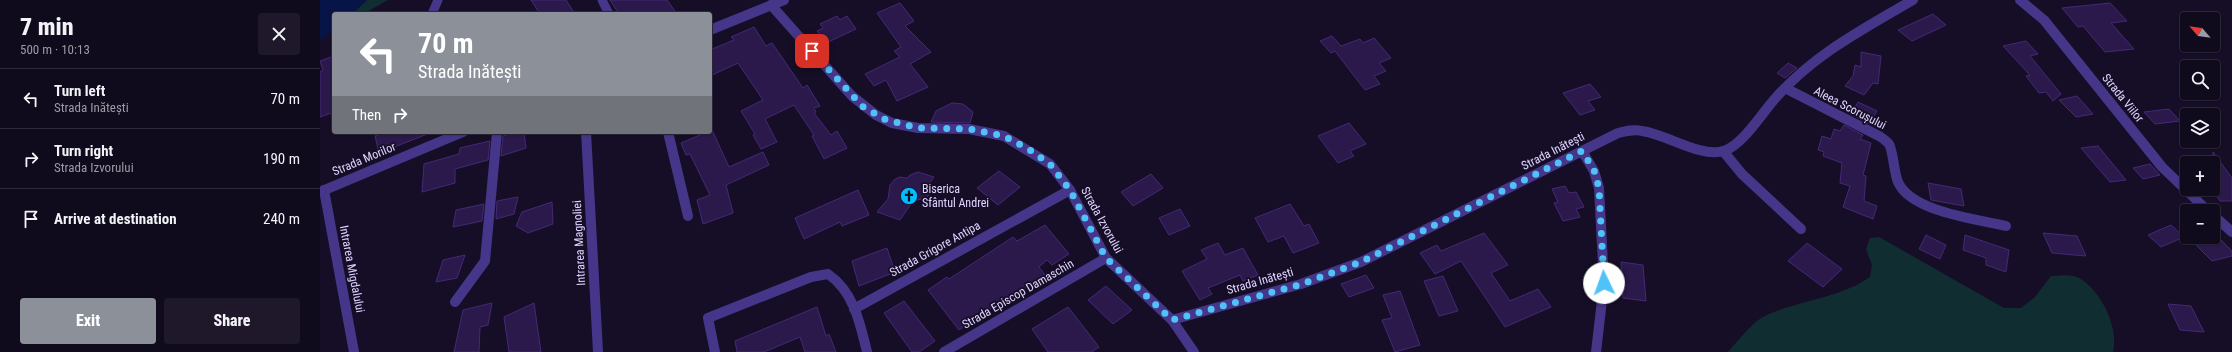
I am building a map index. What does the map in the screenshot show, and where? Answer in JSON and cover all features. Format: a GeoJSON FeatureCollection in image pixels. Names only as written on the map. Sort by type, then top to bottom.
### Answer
{"type":"FeatureCollection","features":[{"type":"Feature","properties":{"kind":"street"},"geometry":{"type":"LineString","coordinates":[[712,29],[784,0]]}},
{"type":"Feature","properties":{"kind":"street"},"geometry":{"type":"LineString","coordinates":[[1801,229],[1742,174],[1723,151],[1732,148],[1762,112],[1785,88],[1817,61],[1841,44],[1913,0]]}},
{"type":"Feature","properties":{"kind":"street","name":"Strada Viilor"},"geometry":{"type":"LineString","coordinates":[[2020,0],[2044,20],[2162,167],[2201,204]]}},
{"type":"Feature","properties":{"kind":"street","name":"Strada Izvorului"},"geometry":{"type":"LineString","coordinates":[[771,5],[852,96],[876,115],[892,123],[911,127],[969,129],[1004,136],[1030,150],[1050,164],[1070,190],[1106,258],[1172,320],[1194,352]]}},
{"type":"Feature","properties":{"kind":"street","name":"Aleea Scorușului"},"geometry":{"type":"LineString","coordinates":[[1785,88],[1879,136],[1889,144],[1898,183],[1906,195],[1920,203],[2006,226]]}},
{"type":"Feature","properties":{"kind":"street","name":"Strada Inătești"},"geometry":{"type":"LineString","coordinates":[[1172,320],[1302,284],[1361,262],[1618,133],[1632,130],[1644,131],[1708,150],[1723,151]]}},
{"type":"Feature","properties":{"kind":"street","name":"Strada Morilor"},"geometry":{"type":"LineString","coordinates":[[322,191],[458,134]]}},
{"type":"Feature","properties":{"kind":"street"},"geometry":{"type":"LineString","coordinates":[[455,302],[485,261],[497,134]]}},
{"type":"Feature","properties":{"kind":"street","name":"Intrarea Magnoliei"},"geometry":{"type":"LineString","coordinates":[[586,134],[598,352]]}},
{"type":"Feature","properties":{"kind":"street"},"geometry":{"type":"LineString","coordinates":[[668,134],[688,216]]}},
{"type":"Feature","properties":{"kind":"street"},"geometry":{"type":"LineString","coordinates":[[1582,151],[1594,170],[1599,188],[1604,283],[1596,352]]}},
{"type":"Feature","properties":{"kind":"street","name":"Strada Grigore Antipa"},"geometry":{"type":"LineString","coordinates":[[854,309],[1070,190]]}},
{"type":"Feature","properties":{"kind":"street","name":"Intrarea Migdalului"},"geometry":{"type":"LineString","coordinates":[[322,191],[354,352]]}},
{"type":"Feature","properties":{"kind":"street"},"geometry":{"type":"LineString","coordinates":[[2220,221],[2232,232]]}},
{"type":"Feature","properties":{"kind":"street","name":"Strada Episcop Damaschin"},"geometry":{"type":"LineString","coordinates":[[944,352],[1106,258]]}},
{"type":"Feature","properties":{"kind":"street"},"geometry":{"type":"LineString","coordinates":[[715,352],[708,318],[811,277],[828,274],[841,284],[854,309],[867,352]]}},
{"type":"Feature","properties":{"kind":"lane"},"geometry":{"type":"LineString","coordinates":[[433,12],[438,0]]}},
{"type":"Feature","properties":{"kind":"lane"},"geometry":{"type":"LineString","coordinates":[[602,0],[608,12]]}},
{"type":"Feature","properties":{"kind":"green space"},"geometry":{"type":"Polygon","coordinates":[[[367,0],[388,0],[367,12],[354,12],[367,0]]]}},
{"type":"Feature","properties":{"kind":"green space"},"geometry":{"type":"Polygon","coordinates":[[[1879,237],[2004,308],[2021,308],[2035,297],[2051,276],[2070,275],[2077,277],[2089,285],[2096,293],[2107,312],[2113,332],[2113,352],[1728,352],[1749,328],[1763,317],[1776,311],[1845,290],[1870,277],[1872,265],[1866,249],[1870,238],[1879,237]]]}},
{"type":"Feature","properties":{"kind":"shaded area"},"geometry":{"type":"Polygon","coordinates":[[[320,0],[367,0],[354,12],[332,12],[332,32],[320,40],[320,0]]]}},
{"type":"Feature","properties":{"kind":"building"},"geometry":{"type":"Polygon","coordinates":[[[531,0],[566,0],[574,12],[539,12],[531,0]]]}},
{"type":"Feature","properties":{"kind":"building"},"geometry":{"type":"Polygon","coordinates":[[[610,0],[667,0],[676,12],[618,12],[610,0]]]}},
{"type":"Feature","properties":{"kind":"building"},"geometry":{"type":"Polygon","coordinates":[[[900,3],[914,21],[905,26],[931,52],[910,64],[928,87],[897,101],[886,80],[874,86],[865,74],[900,57],[894,51],[901,47],[877,13],[900,3]]]}},
{"type":"Feature","properties":{"kind":"building"},"geometry":{"type":"Polygon","coordinates":[[[2110,3],[2127,21],[2111,23],[2134,49],[2105,52],[2083,26],[2078,27],[2062,8],[2110,3]]]}},
{"type":"Feature","properties":{"kind":"building"},"geometry":{"type":"Polygon","coordinates":[[[1933,14],[1946,25],[1912,41],[1898,30],[1933,14]]]}},
{"type":"Feature","properties":{"kind":"building"},"geometry":{"type":"Polygon","coordinates":[[[837,16],[840,20],[847,16],[856,29],[826,43],[817,31],[823,28],[820,24],[837,16]]]}},
{"type":"Feature","properties":{"kind":"building"},"geometry":{"type":"Polygon","coordinates":[[[754,27],[766,46],[772,43],[803,88],[807,85],[820,106],[814,108],[816,112],[814,113],[831,135],[837,131],[847,148],[824,159],[812,136],[814,135],[794,105],[765,119],[777,142],[761,149],[753,135],[755,134],[741,111],[763,100],[738,63],[712,75],[712,49],[734,40],[731,37],[754,27]]]}},
{"type":"Feature","properties":{"kind":"building"},"geometry":{"type":"Polygon","coordinates":[[[1332,36],[1341,46],[1360,39],[1363,43],[1374,38],[1391,58],[1379,63],[1386,71],[1374,76],[1380,84],[1365,90],[1335,51],[1331,53],[1320,41],[1332,36]]]}},
{"type":"Feature","properties":{"kind":"building"},"geometry":{"type":"Polygon","coordinates":[[[2026,41],[2038,54],[2030,56],[2061,94],[2053,101],[2046,92],[2039,93],[2026,76],[2030,75],[2003,46],[2026,41]]]}},
{"type":"Feature","properties":{"kind":"building"},"geometry":{"type":"Polygon","coordinates":[[[1861,52],[1881,56],[1878,84],[1873,83],[1864,95],[1845,86],[1853,76],[1855,65],[1861,67],[1861,52]]]}},
{"type":"Feature","properties":{"kind":"building"},"geometry":{"type":"Polygon","coordinates":[[[332,57],[332,113],[320,117],[320,72],[323,70],[320,61],[332,57]]]}},
{"type":"Feature","properties":{"kind":"building"},"geometry":{"type":"Polygon","coordinates":[[[1788,63],[1797,68],[1785,78],[1777,73],[1788,63]]]}},
{"type":"Feature","properties":{"kind":"building"},"geometry":{"type":"Polygon","coordinates":[[[1590,84],[1601,97],[1588,101],[1595,110],[1580,115],[1563,93],[1590,84]]]}},
{"type":"Feature","properties":{"kind":"building"},"geometry":{"type":"Polygon","coordinates":[[[2077,96],[2093,114],[2076,117],[2059,100],[2077,96]]]}},
{"type":"Feature","properties":{"kind":"building"},"geometry":{"type":"Polygon","coordinates":[[[1858,102],[1877,111],[1869,124],[1851,114],[1858,102]]]}},
{"type":"Feature","properties":{"kind":"building"},"geometry":{"type":"Polygon","coordinates":[[[952,103],[963,104],[973,112],[970,123],[931,122],[936,111],[952,103]]]}},
{"type":"Feature","properties":{"kind":"building"},"geometry":{"type":"Polygon","coordinates":[[[2169,109],[2180,121],[2155,124],[2144,112],[2169,109]]]}},
{"type":"Feature","properties":{"kind":"building"},"geometry":{"type":"Polygon","coordinates":[[[1349,123],[1366,144],[1350,151],[1354,156],[1338,163],[1318,136],[1349,123]]]}},
{"type":"Feature","properties":{"kind":"building"},"geometry":{"type":"Polygon","coordinates":[[[1844,125],[1863,135],[1860,139],[1871,143],[1863,175],[1866,176],[1864,201],[1877,206],[1873,219],[1843,207],[1850,186],[1840,183],[1842,163],[1823,156],[1824,152],[1818,150],[1822,136],[1831,139],[1834,129],[1840,131],[1844,125]]]}},
{"type":"Feature","properties":{"kind":"building"},"geometry":{"type":"Polygon","coordinates":[[[712,130],[729,167],[763,152],[769,165],[726,185],[733,213],[703,224],[697,200],[710,195],[690,154],[686,155],[681,143],[702,134],[712,134],[712,130]]]}},
{"type":"Feature","properties":{"kind":"building"},"geometry":{"type":"Polygon","coordinates":[[[380,134],[427,134],[379,153],[375,136],[380,134]]]}},
{"type":"Feature","properties":{"kind":"building"},"geometry":{"type":"Polygon","coordinates":[[[509,134],[524,134],[526,148],[501,156],[503,136],[509,134]]]}},
{"type":"Feature","properties":{"kind":"building"},"geometry":{"type":"Polygon","coordinates":[[[490,141],[488,160],[455,169],[455,183],[422,192],[424,164],[459,154],[460,148],[490,141]]]}},
{"type":"Feature","properties":{"kind":"building"},"geometry":{"type":"Polygon","coordinates":[[[2098,146],[2126,180],[2110,182],[2081,148],[2098,146]]]}},
{"type":"Feature","properties":{"kind":"building"},"geometry":{"type":"Polygon","coordinates":[[[2220,162],[2232,178],[2232,201],[2220,201],[2217,196],[2220,196],[2220,162]]]}},
{"type":"Feature","properties":{"kind":"building"},"geometry":{"type":"Polygon","coordinates":[[[2150,164],[2160,175],[2143,179],[2133,168],[2150,164]]]}},
{"type":"Feature","properties":{"kind":"building"},"geometry":{"type":"Polygon","coordinates":[[[999,171],[1020,187],[998,205],[977,188],[999,171]]]}},
{"type":"Feature","properties":{"kind":"building","name":"Biserica Sfântul Andrei"},"geometry":{"type":"Polygon","coordinates":[[[918,172],[934,177],[927,187],[930,194],[926,198],[913,201],[900,220],[877,212],[888,199],[890,185],[894,180],[899,177],[907,178],[918,172]]]}},
{"type":"Feature","properties":{"kind":"building"},"geometry":{"type":"Polygon","coordinates":[[[1151,174],[1163,188],[1133,206],[1121,192],[1151,174]]]}},
{"type":"Feature","properties":{"kind":"building"},"geometry":{"type":"Polygon","coordinates":[[[1928,183],[1961,189],[1964,206],[1931,200],[1928,183]]]}},
{"type":"Feature","properties":{"kind":"building"},"geometry":{"type":"Polygon","coordinates":[[[1565,186],[1569,193],[1576,192],[1584,207],[1576,209],[1580,217],[1563,221],[1554,203],[1558,202],[1552,189],[1565,186]]]}},
{"type":"Feature","properties":{"kind":"building"},"geometry":{"type":"Polygon","coordinates":[[[858,190],[869,215],[842,226],[840,222],[804,239],[795,218],[858,190]]]}},
{"type":"Feature","properties":{"kind":"building"},"geometry":{"type":"Polygon","coordinates":[[[518,197],[514,214],[496,219],[497,201],[518,197]]]}},
{"type":"Feature","properties":{"kind":"building"},"geometry":{"type":"Polygon","coordinates":[[[552,202],[553,224],[528,233],[516,226],[522,212],[552,202]]]}},
{"type":"Feature","properties":{"kind":"building"},"geometry":{"type":"Polygon","coordinates":[[[484,204],[482,221],[453,227],[456,210],[484,204]]]}},
{"type":"Feature","properties":{"kind":"building"},"geometry":{"type":"Polygon","coordinates":[[[1290,204],[1304,226],[1309,224],[1319,243],[1293,253],[1284,236],[1268,242],[1255,218],[1290,204]]]}},
{"type":"Feature","properties":{"kind":"building"},"geometry":{"type":"Polygon","coordinates":[[[1180,209],[1190,226],[1169,235],[1159,218],[1180,209]]]}},
{"type":"Feature","properties":{"kind":"building"},"geometry":{"type":"Polygon","coordinates":[[[1045,225],[1069,254],[1052,265],[1047,260],[1039,267],[1045,275],[996,308],[995,306],[959,330],[928,290],[947,277],[949,279],[1013,237],[1017,241],[1045,225]]]}},
{"type":"Feature","properties":{"kind":"building"},"geometry":{"type":"Polygon","coordinates":[[[2171,225],[2180,233],[2180,239],[2161,247],[2148,235],[2171,225]]]}},
{"type":"Feature","properties":{"kind":"building"},"geometry":{"type":"Polygon","coordinates":[[[1484,233],[1508,265],[1491,273],[1510,301],[1538,289],[1551,307],[1505,327],[1461,261],[1435,274],[1420,253],[1437,245],[1441,251],[1484,233]]]}},
{"type":"Feature","properties":{"kind":"building"},"geometry":{"type":"Polygon","coordinates":[[[2043,233],[2077,236],[2086,256],[2052,253],[2043,233]]]}},
{"type":"Feature","properties":{"kind":"building"},"geometry":{"type":"Polygon","coordinates":[[[1926,235],[1946,245],[1940,259],[1919,249],[1926,235]]]}},
{"type":"Feature","properties":{"kind":"building"},"geometry":{"type":"Polygon","coordinates":[[[1965,235],[2009,250],[2006,272],[1986,265],[1986,258],[1963,250],[1965,235]]]}},
{"type":"Feature","properties":{"kind":"building"},"geometry":{"type":"Polygon","coordinates":[[[2220,239],[2232,251],[2232,256],[2212,261],[2195,244],[2220,244],[2220,239]]]}},
{"type":"Feature","properties":{"kind":"building"},"geometry":{"type":"Polygon","coordinates":[[[1218,243],[1225,255],[1243,248],[1258,275],[1243,281],[1240,275],[1208,288],[1212,294],[1200,300],[1182,271],[1207,259],[1201,250],[1218,243]]]}},
{"type":"Feature","properties":{"kind":"building"},"geometry":{"type":"Polygon","coordinates":[[[1807,243],[1842,269],[1823,287],[1788,261],[1807,243]]]}},
{"type":"Feature","properties":{"kind":"building"},"geometry":{"type":"Polygon","coordinates":[[[887,248],[895,272],[859,286],[852,261],[887,248]]]}},
{"type":"Feature","properties":{"kind":"building"},"geometry":{"type":"Polygon","coordinates":[[[465,255],[457,278],[436,282],[443,260],[465,255]]]}},
{"type":"Feature","properties":{"kind":"building"},"geometry":{"type":"Polygon","coordinates":[[[1621,262],[1643,265],[1646,301],[1623,298],[1621,262]]]}},
{"type":"Feature","properties":{"kind":"building"},"geometry":{"type":"Polygon","coordinates":[[[1366,275],[1374,288],[1349,297],[1341,284],[1366,275]]]}},
{"type":"Feature","properties":{"kind":"building"},"geometry":{"type":"Polygon","coordinates":[[[1443,276],[1458,311],[1439,316],[1424,281],[1443,276]]]}},
{"type":"Feature","properties":{"kind":"building"},"geometry":{"type":"Polygon","coordinates":[[[1106,286],[1132,310],[1113,324],[1088,300],[1106,286]]]}},
{"type":"Feature","properties":{"kind":"building"},"geometry":{"type":"Polygon","coordinates":[[[1400,291],[1420,345],[1395,352],[1382,320],[1392,318],[1383,295],[1400,291]]]}},
{"type":"Feature","properties":{"kind":"building"},"geometry":{"type":"Polygon","coordinates":[[[904,301],[935,341],[919,352],[912,352],[884,313],[904,301]]]}},
{"type":"Feature","properties":{"kind":"building"},"geometry":{"type":"Polygon","coordinates":[[[492,303],[488,325],[480,327],[479,352],[454,352],[463,310],[492,303]]]}},
{"type":"Feature","properties":{"kind":"building"},"geometry":{"type":"Polygon","coordinates":[[[534,303],[541,352],[509,352],[504,317],[534,303]]]}},
{"type":"Feature","properties":{"kind":"building"},"geometry":{"type":"Polygon","coordinates":[[[2168,304],[2191,306],[2204,332],[2180,330],[2168,304]]]}},
{"type":"Feature","properties":{"kind":"building"},"geometry":{"type":"Polygon","coordinates":[[[817,307],[826,336],[829,334],[836,352],[805,352],[800,337],[764,352],[737,352],[735,341],[817,307]]]}},
{"type":"Feature","properties":{"kind":"building"},"geometry":{"type":"Polygon","coordinates":[[[1068,307],[1099,347],[1092,352],[1048,352],[1032,329],[1068,307]]]}},
{"type":"Feature","properties":{"kind":"place","name":"Biserica Sfântul Andrei"},"geometry":{"type":"Point","coordinates":[909,196]}},
{"type":"Feature","properties":{"kind":"route"},"geometry":{"type":"LineString","coordinates":[[812,51],[862,106],[892,123],[918,128],[969,129],[1004,136],[1030,150],[1050,164],[1070,190],[1106,258],[1172,320],[1302,284],[1361,262],[1582,151],[1594,170],[1599,188],[1604,283]]}}]}
